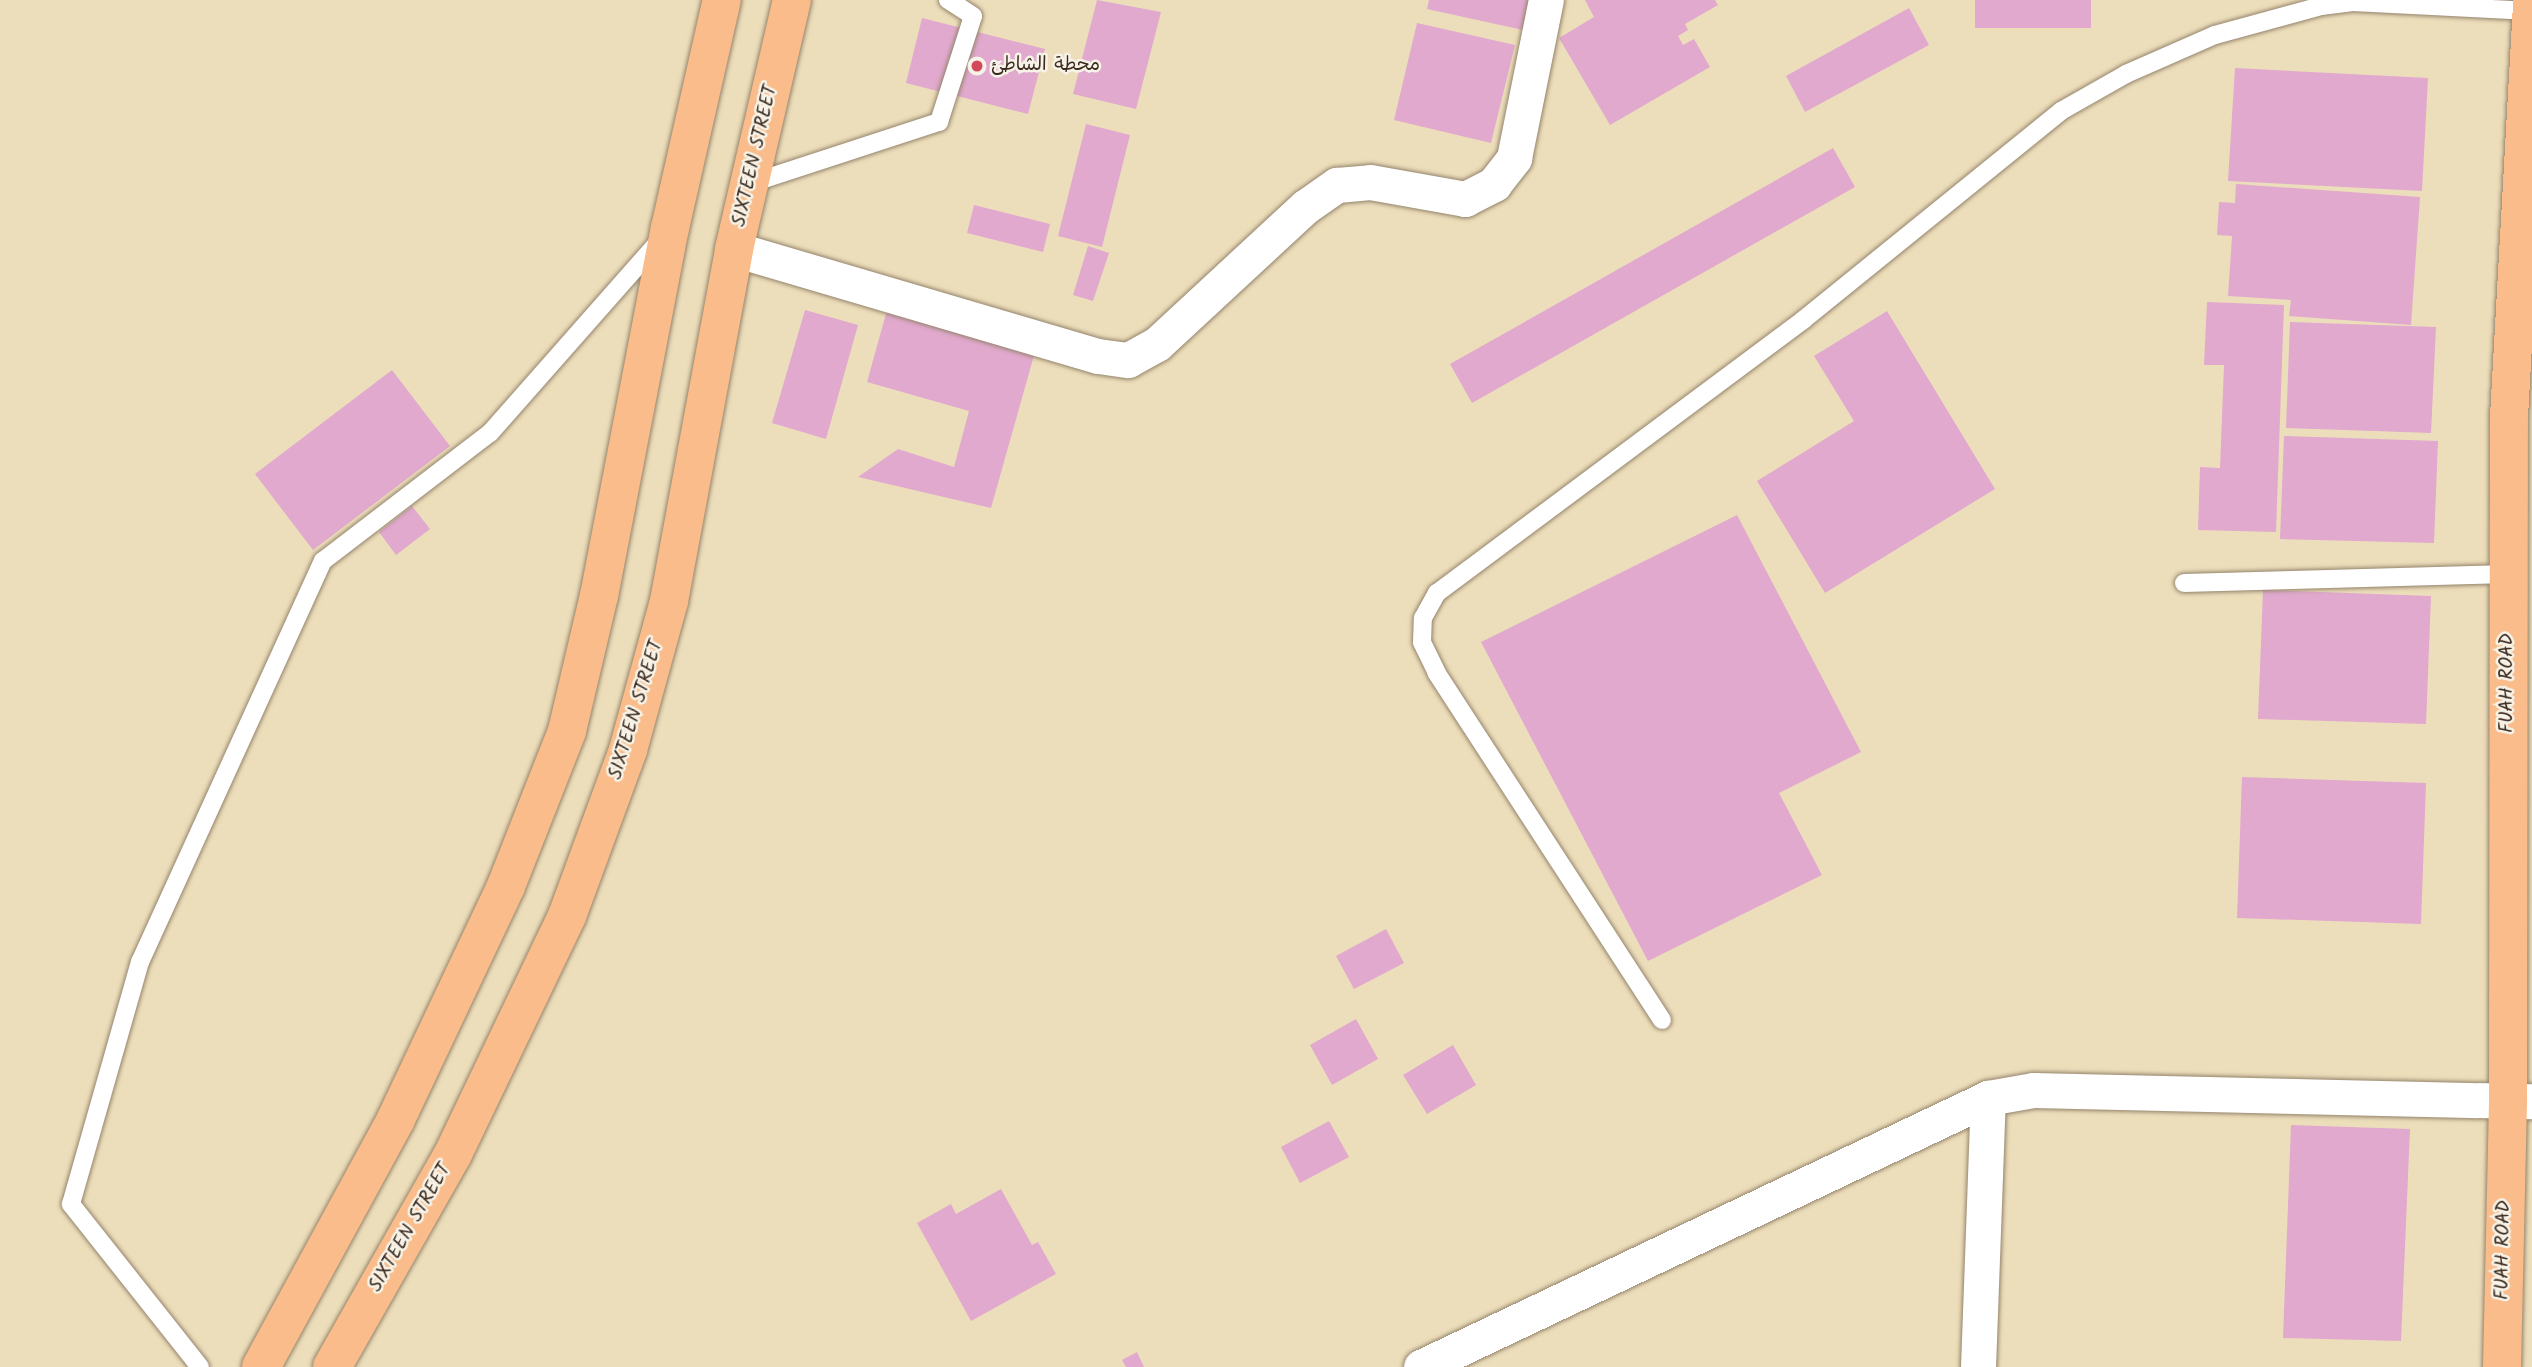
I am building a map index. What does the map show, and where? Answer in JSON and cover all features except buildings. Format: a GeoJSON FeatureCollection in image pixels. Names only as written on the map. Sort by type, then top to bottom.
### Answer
{"type":"FeatureCollection","features":[{"type":"Feature","properties":{"kind":"highway"},"geometry":{"type":"LineString","coordinates":[[261,1367],[396,1119],[506,886],[567,731],[599,596],[670,228],[722,0]]}},
{"type":"Feature","properties":{"kind":"highway","name":"SIXTEEN STREET"},"geometry":{"type":"LineString","coordinates":[[332,1367],[453,1154],[567,916],[628,750],[669,601],[734,248],[752,183],[792,0]]}},
{"type":"Feature","properties":{"kind":"highway","name":"FUAH ROAD"},"geometry":{"type":"LineString","coordinates":[[2502,1367],[2520,1100],[2508,574],[2509,416],[2532,0]]}},
{"type":"Feature","properties":{"kind":"street"},"geometry":{"type":"LineString","coordinates":[[734,248],[1098,356],[1128,360],[1157,344],[1305,207],[1338,185],[1370,182],[1465,199],[1494,184],[1514,158],[1546,0]]}},
{"type":"Feature","properties":{"kind":"street"},"geometry":{"type":"LineString","coordinates":[[1421,1367],[1988,1098],[2034,1090],[2520,1100]]}},
{"type":"Feature","properties":{"kind":"street"},"geometry":{"type":"LineString","coordinates":[[1978,1367],[1988,1098]]}},
{"type":"Feature","properties":{"kind":"lane"},"geometry":{"type":"LineString","coordinates":[[752,183],[939,122],[973,16],[948,0]]}},
{"type":"Feature","properties":{"kind":"lane"},"geometry":{"type":"LineString","coordinates":[[1662,1020],[1437,673],[1422,642],[1423,618],[1437,593],[1803,320],[2060,111],[2126,74],[2215,35],[2353,1],[2531,11]]}},
{"type":"Feature","properties":{"kind":"lane"},"geometry":{"type":"LineString","coordinates":[[200,1367],[71,1204],[140,962],[323,561],[490,433],[670,228]]}},
{"type":"Feature","properties":{"kind":"lane"},"geometry":{"type":"LineString","coordinates":[[2184,583],[2508,574]]}},
{"type":"Feature","properties":{"kind":"place","name":"محطة الشاطئ"},"geometry":{"type":"Point","coordinates":[977,66]}}]}
